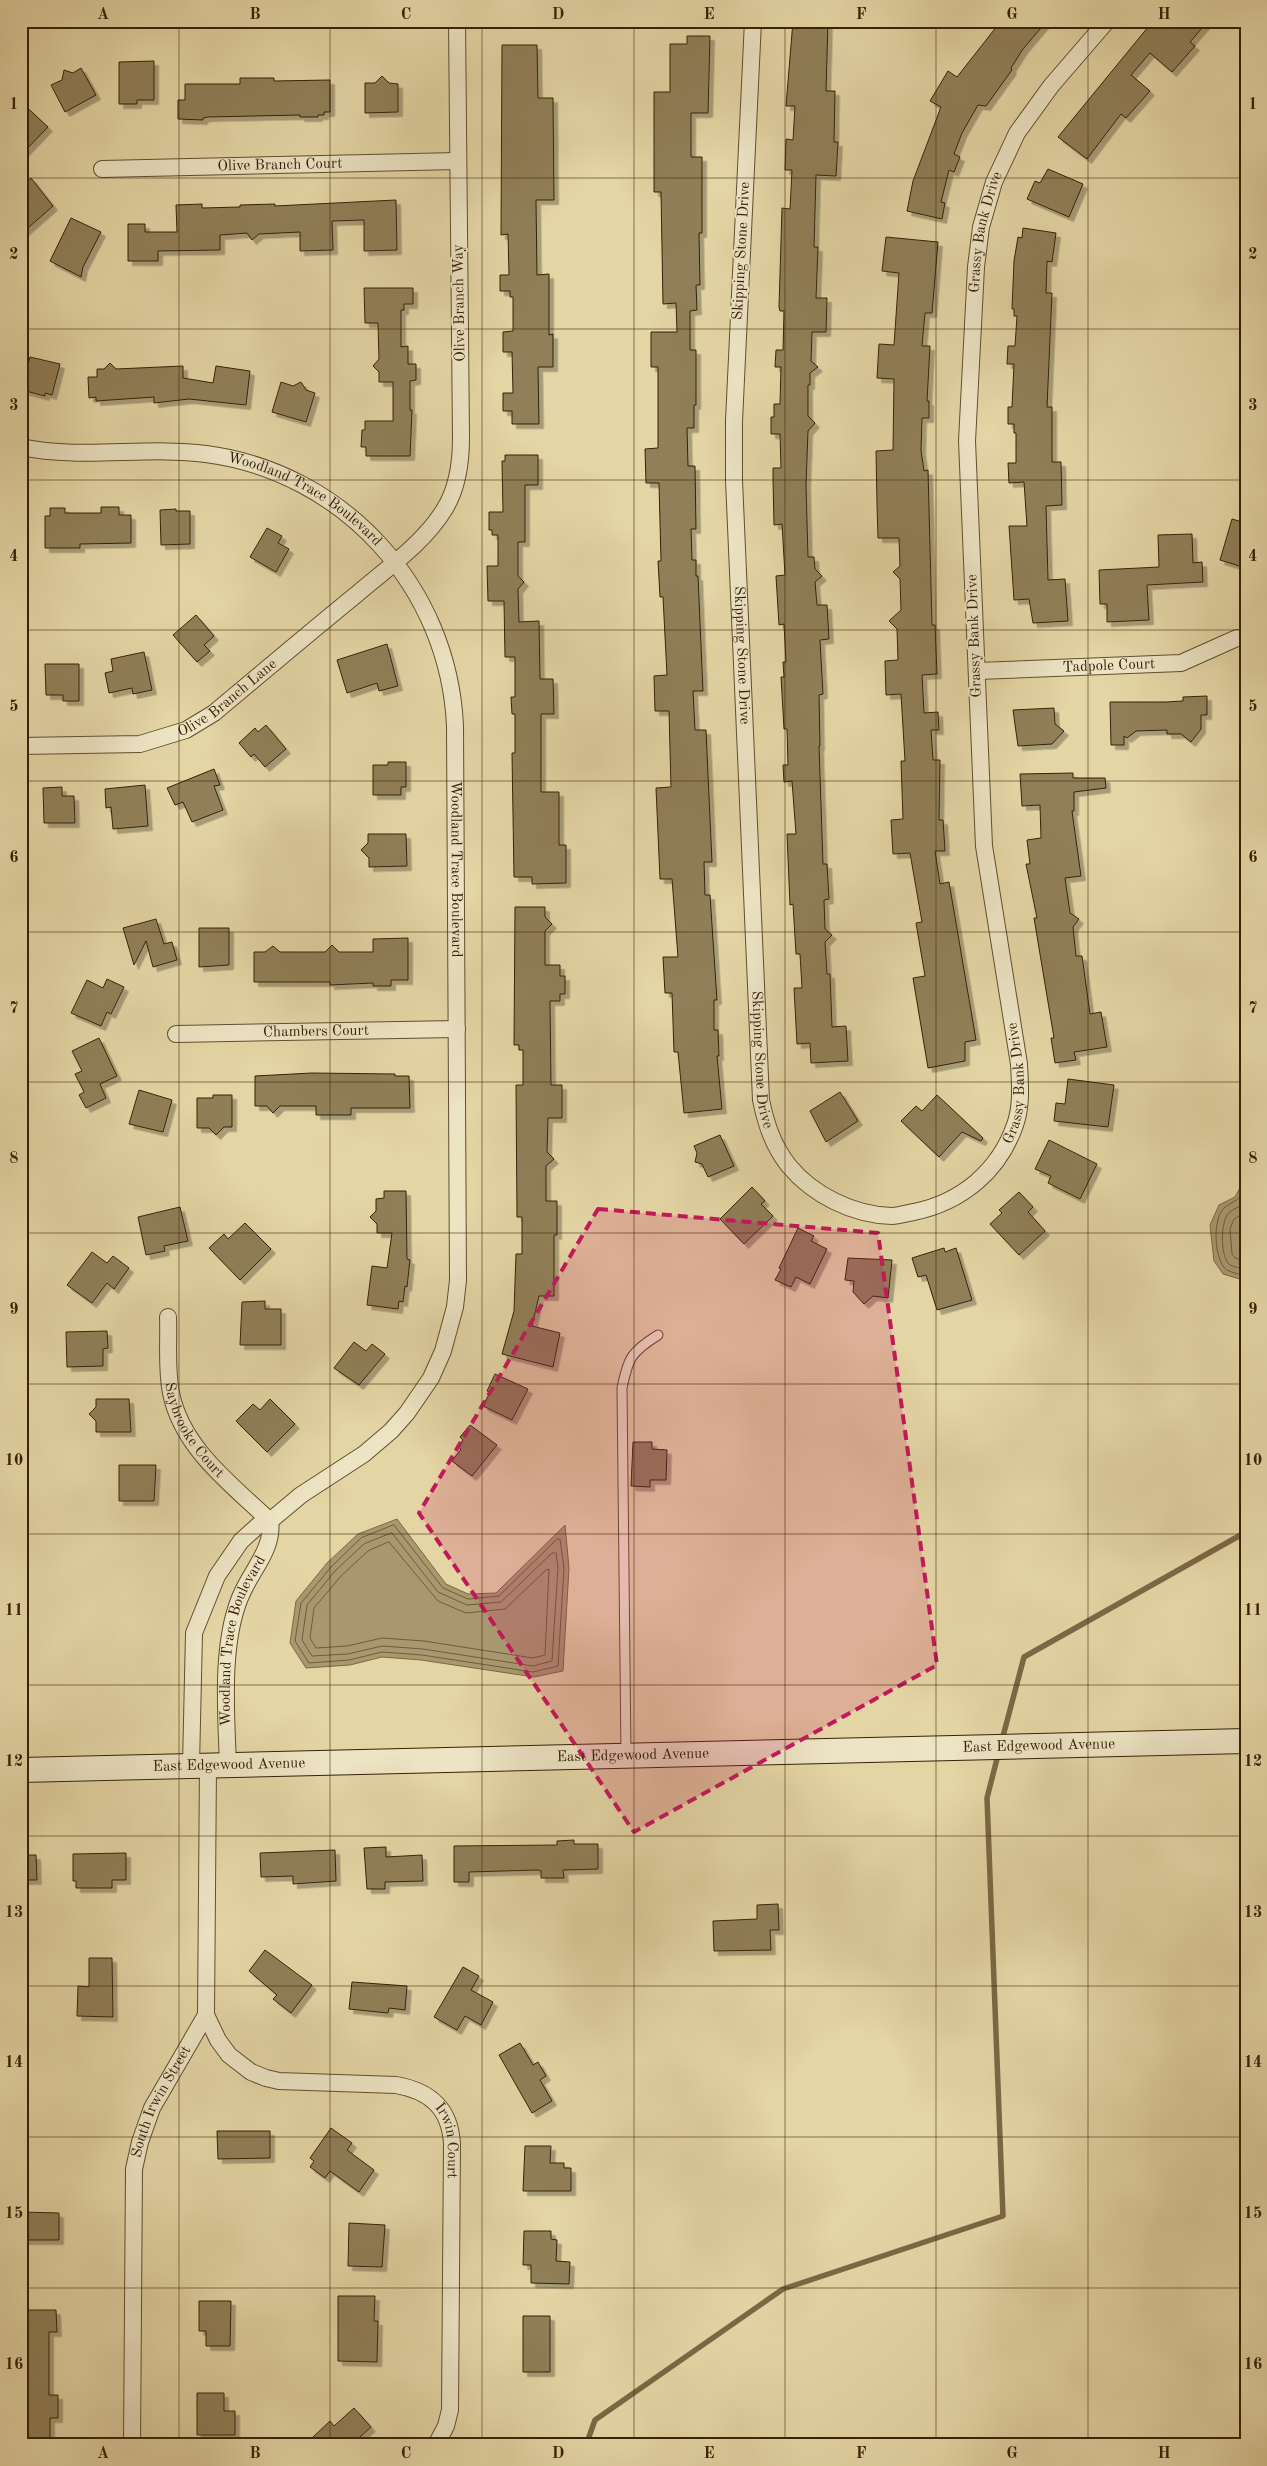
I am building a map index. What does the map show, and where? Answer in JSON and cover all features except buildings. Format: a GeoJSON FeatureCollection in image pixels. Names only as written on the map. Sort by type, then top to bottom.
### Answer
{"type":"FeatureCollection","features":[{"type":"Feature","properties":{"kind":"main road","name":"East Edgewood Avenue"},"geometry":{"type":"LineString","coordinates":[[21,1770],[1246,1741]]}},
{"type":"Feature","properties":{"kind":"street","name":"Olive Branch Way"},"geometry":{"type":"LineString","coordinates":[[396,562],[433,525],[445,509],[455,486],[461,462],[457,21]]}},
{"type":"Feature","properties":{"kind":"street","name":"Skipping Stone Drive"},"geometry":{"type":"LineString","coordinates":[[752,21],[735,412],[734,480],[761,1100],[767,1128],[777,1149],[789,1166],[806,1183],[830,1200],[855,1209],[892,1216]]}},
{"type":"Feature","properties":{"kind":"street","name":"Grassy Bank Drive"},"geometry":{"type":"LineString","coordinates":[[892,1216],[926,1209],[961,1195],[989,1173],[1004,1151],[1016,1123],[1020,1093],[1019,1064],[984,846],[967,441],[976,268],[981,227],[994,182],[1018,133],[1051,86],[1107,21]]}},
{"type":"Feature","properties":{"kind":"street","name":"Olive Branch Court"},"geometry":{"type":"LineString","coordinates":[[102,169],[458,161]]}},
{"type":"Feature","properties":{"kind":"street","name":"Woodland Trace Boulevard"},"geometry":{"type":"LineString","coordinates":[[21,447],[75,454],[207,454],[260,466],[305,485],[345,511],[369,531],[396,562],[420,597],[435,629],[446,662],[452,692],[455,726],[457,1029],[458,1280],[455,1307],[443,1351],[422,1394],[391,1432],[364,1454],[301,1495],[270,1521],[262,1522],[241,1541],[217,1576],[194,1633],[209,1765]]}},
{"type":"Feature","properties":{"kind":"street","name":"Olive Branch Lane"},"geometry":{"type":"LineString","coordinates":[[21,746],[140,744],[186,730],[214,713],[396,562]]}},
{"type":"Feature","properties":{"kind":"street","name":"Tadpole Court"},"geometry":{"type":"LineString","coordinates":[[977,671],[1181,662],[1236,638]]}},
{"type":"Feature","properties":{"kind":"street","name":"Chambers Court"},"geometry":{"type":"LineString","coordinates":[[176,1034],[457,1029]]}},
{"type":"Feature","properties":{"kind":"street","name":"Saybrooke Court"},"geometry":{"type":"LineString","coordinates":[[168,1317],[169,1378],[171,1395],[180,1421],[197,1450],[270,1521]]}},
{"type":"Feature","properties":{"kind":"street","name":"Woodland Trace Boulevard"},"geometry":{"type":"LineString","coordinates":[[209,1765],[226,1700],[228,1654],[242,1592],[264,1553],[271,1531],[270,1521]]}},
{"type":"Feature","properties":{"kind":"street","name":"South Irwin Street"},"geometry":{"type":"LineString","coordinates":[[132,2445],[133,2186],[136,2159],[152,2108],[206,2015],[209,1765]]}},
{"type":"Feature","properties":{"kind":"street","name":"Irwin Court"},"geometry":{"type":"LineString","coordinates":[[206,2015],[218,2040],[229,2055],[251,2072],[279,2081],[396,2085],[413,2088],[436,2103],[446,2118],[452,2144],[450,2410],[446,2426],[436,2445]]}},
{"type":"Feature","properties":{"kind":"lane"},"geometry":{"type":"LineString","coordinates":[[626,1756],[622,1388],[628,1362],[642,1346],[658,1335]]}},
{"type":"Feature","properties":{"kind":"highlighted area"},"geometry":{"type":"Polygon","coordinates":[[[598,1209],[878,1233],[937,1665],[634,1832],[419,1513],[598,1209]]]}},
{"type":"Feature","properties":{"kind":"water"},"geometry":{"type":"Polygon","coordinates":[[[1246,1177],[1246,1281],[1223,1274],[1214,1261],[1210,1225],[1219,1205],[1235,1197],[1246,1177]]]}},
{"type":"Feature","properties":{"kind":"water"},"geometry":{"type":"Polygon","coordinates":[[[397,1519],[446,1584],[468,1594],[496,1593],[565,1525],[569,1568],[563,1671],[534,1677],[421,1660],[382,1657],[350,1665],[306,1668],[290,1643],[296,1601],[327,1563],[358,1534],[397,1519]]]}},
{"type":"Feature","properties":{"kind":"waterway"},"geometry":{"type":"LineString","coordinates":[[1002,1740],[1024,1657],[1246,1532]]}},
{"type":"Feature","properties":{"kind":"waterway"},"geometry":{"type":"LineString","coordinates":[[586,2445],[595,2420],[783,2289],[1003,2216],[987,1798],[999,1751]]}}]}
